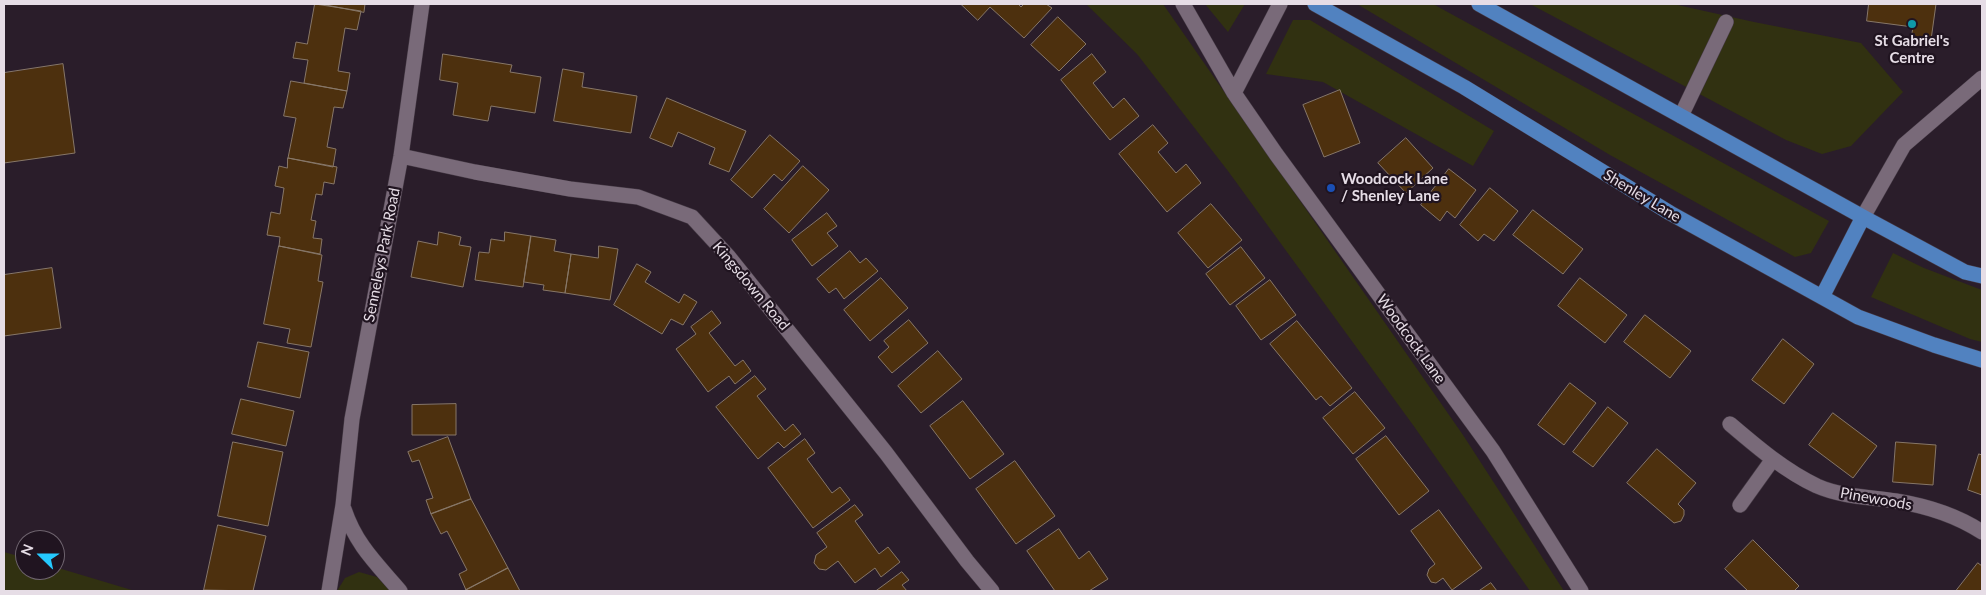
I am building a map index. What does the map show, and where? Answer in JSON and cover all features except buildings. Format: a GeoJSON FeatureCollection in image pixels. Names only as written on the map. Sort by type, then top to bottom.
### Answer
{"type":"FeatureCollection","features":[{"type":"Feature","properties":{"kind":"main road","name":"Shenley Lane"},"geometry":{"type":"LineString","coordinates":[[1315,4],[1464,86],[1670,213],[1858,317],[1934,345],[1982,360]]}},
{"type":"Feature","properties":{"kind":"main road"},"geometry":{"type":"LineString","coordinates":[[1479,4],[1863,217],[1966,272],[1982,276]]}},
{"type":"Feature","properties":{"kind":"main road"},"geometry":{"type":"LineString","coordinates":[[1822,297],[1863,217]]}},
{"type":"Feature","properties":{"kind":"street","name":"Senneleys Park Road"},"geometry":{"type":"LineString","coordinates":[[329,591],[343,505],[352,418],[401,156],[422,4]]}},
{"type":"Feature","properties":{"kind":"street","name":"Woodcock Lane"},"geometry":{"type":"LineString","coordinates":[[1183,4],[1234,93],[1276,154],[1493,452],[1581,591]]}},
{"type":"Feature","properties":{"kind":"street"},"geometry":{"type":"LineString","coordinates":[[1234,93],[1280,4]]}},
{"type":"Feature","properties":{"kind":"street"},"geometry":{"type":"LineString","coordinates":[[1680,116],[1726,22]]}},
{"type":"Feature","properties":{"kind":"street"},"geometry":{"type":"LineString","coordinates":[[1863,217],[1904,145],[1982,78]]}},
{"type":"Feature","properties":{"kind":"street","name":"Kingsdown Road"},"geometry":{"type":"LineString","coordinates":[[401,156],[475,172],[570,189],[638,198],[692,217],[728,256],[880,445],[967,561],[992,591]]}},
{"type":"Feature","properties":{"kind":"street","name":"Pinewoods"},"geometry":{"type":"LineString","coordinates":[[1730,424],[1773,460],[1818,486],[1858,498],[1896,501],[1940,511],[1970,524],[1982,532]]}},
{"type":"Feature","properties":{"kind":"street"},"geometry":{"type":"LineString","coordinates":[[1740,505],[1773,460]]}},
{"type":"Feature","properties":{"kind":"street","name":"Senneleys Park Road"},"geometry":{"type":"LineString","coordinates":[[343,505],[350,528],[362,548],[400,591]]}},
{"type":"Feature","properties":{"kind":"shaded area"},"geometry":{"type":"Polygon","coordinates":[[[1086,4],[1163,4],[1463,435],[1564,591],[1530,591],[1413,425],[1228,171],[1137,54],[1086,4]]]}},
{"type":"Feature","properties":{"kind":"shaded area"},"geometry":{"type":"Polygon","coordinates":[[[1205,4],[1245,4],[1228,32],[1205,4]]]}},
{"type":"Feature","properties":{"kind":"shaded area"},"geometry":{"type":"Polygon","coordinates":[[[1357,4],[1433,4],[1829,221],[1811,253],[1795,257],[1610,155],[1357,4]]]}},
{"type":"Feature","properties":{"kind":"shaded area"},"geometry":{"type":"Polygon","coordinates":[[[1530,4],[1673,4],[1861,43],[1903,92],[1851,146],[1822,154],[1786,140],[1530,4]]]}},
{"type":"Feature","properties":{"kind":"shaded area"},"geometry":{"type":"Polygon","coordinates":[[[1293,20],[1310,20],[1494,131],[1473,166],[1323,82],[1266,74],[1293,20]]]}},
{"type":"Feature","properties":{"kind":"shaded area"},"geometry":{"type":"Polygon","coordinates":[[[1893,253],[1924,268],[1982,290],[1982,342],[1970,339],[1871,297],[1893,253]]]}},
{"type":"Feature","properties":{"kind":"shaded area"},"geometry":{"type":"Polygon","coordinates":[[[4,552],[15,555],[15,580],[65,580],[65,570],[135,591],[4,591],[4,552]]]}},
{"type":"Feature","properties":{"kind":"shaded area"},"geometry":{"type":"Polygon","coordinates":[[[359,572],[377,577],[390,591],[337,591],[345,578],[359,572]]]}},
{"type":"Feature","properties":{"kind":"place","name":"St Gabriel's Centre"},"geometry":{"type":"Point","coordinates":[1912,24]}},
{"type":"Feature","properties":{"kind":"place","name":"Woodcock Lane / Shenley Lane"},"geometry":{"type":"Point","coordinates":[1331,188]}}]}
